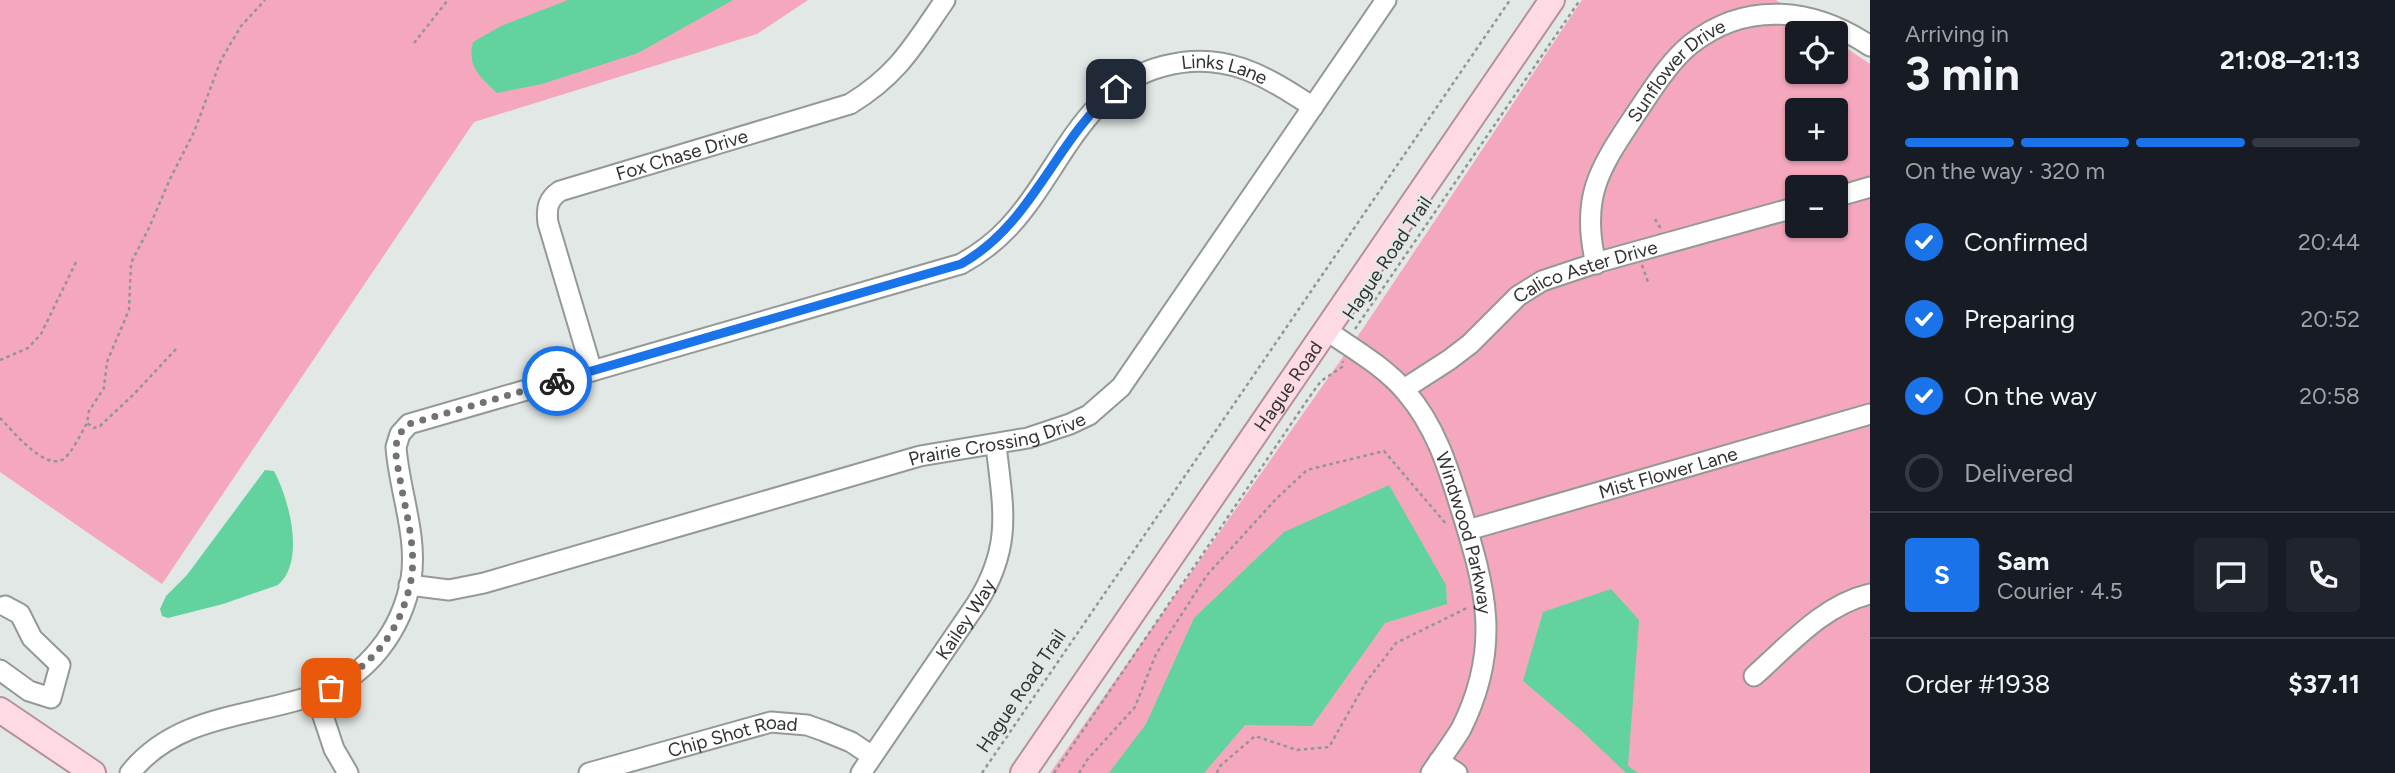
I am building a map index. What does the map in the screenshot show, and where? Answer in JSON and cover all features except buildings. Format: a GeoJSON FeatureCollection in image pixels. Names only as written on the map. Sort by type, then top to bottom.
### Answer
{"type":"FeatureCollection","features":[{"type":"Feature","properties":{"kind":"main road","name":"Hague Road"},"geometry":{"type":"LineString","coordinates":[[1023,773],[1336,337],[1552,0]]}},
{"type":"Feature","properties":{"kind":"main road"},"geometry":{"type":"LineString","coordinates":[[0,710],[93,773]]}},
{"type":"Feature","properties":{"kind":"street","name":"Fox Chase Drive"},"geometry":{"type":"LineString","coordinates":[[592,371],[548,223],[549,201],[554,195],[850,104],[888,78],[945,0]]}},
{"type":"Feature","properties":{"kind":"street","name":"Prairie Crossing Drive"},"geometry":{"type":"LineString","coordinates":[[409,585],[434,590],[463,588],[920,456],[1028,438],[1089,415],[1121,387],[1386,0]]}},
{"type":"Feature","properties":{"kind":"street","name":"Sunflower Drive"},"geometry":{"type":"LineString","coordinates":[[1596,264],[1590,239],[1589,210],[1606,158],[1666,71],[1690,44],[1722,25],[1751,16],[1778,12],[1804,15],[1832,23],[1870,46]]}},
{"type":"Feature","properties":{"kind":"street","name":"Links Lane"},"geometry":{"type":"LineString","coordinates":[[409,585],[412,565],[397,441],[400,433],[409,424],[961,264],[978,255],[1010,226],[1074,134],[1101,101],[1134,77],[1150,70],[1183,62],[1225,63],[1250,70],[1276,83],[1313,107]]}},
{"type":"Feature","properties":{"kind":"street"},"geometry":{"type":"LineString","coordinates":[[1848,193],[1870,187]]}},
{"type":"Feature","properties":{"kind":"street","name":"Calico Aster Drive"},"geometry":{"type":"LineString","coordinates":[[1404,389],[1470,344],[1506,307],[1531,288],[1561,274],[1785,210]]}},
{"type":"Feature","properties":{"kind":"street","name":"Windwood Parkway"},"geometry":{"type":"LineString","coordinates":[[1336,337],[1377,365],[1404,389],[1433,429],[1446,458],[1459,533],[1484,589],[1487,613],[1483,669],[1459,732],[1435,767]]}},
{"type":"Feature","properties":{"kind":"street","name":"Mist Flower Lane"},"geometry":{"type":"LineString","coordinates":[[1459,533],[1870,414]]}},
{"type":"Feature","properties":{"kind":"street","name":"Kailey Way"},"geometry":{"type":"LineString","coordinates":[[861,773],[993,574],[1004,525],[996,444]]}},
{"type":"Feature","properties":{"kind":"street"},"geometry":{"type":"LineString","coordinates":[[130,773],[146,755],[193,727],[316,695],[345,680],[376,656],[394,628],[409,585]]}},
{"type":"Feature","properties":{"kind":"street"},"geometry":{"type":"LineString","coordinates":[[1754,676],[1821,616],[1842,603],[1870,594]]}},
{"type":"Feature","properties":{"kind":"street"},"geometry":{"type":"LineString","coordinates":[[0,670],[29,691],[51,698],[60,665],[32,639],[20,614],[5,606]]}},
{"type":"Feature","properties":{"kind":"street"},"geometry":{"type":"LineString","coordinates":[[316,695],[334,749],[348,773]]}},
{"type":"Feature","properties":{"kind":"street","name":"Chip Shot Road"},"geometry":{"type":"LineString","coordinates":[[589,773],[771,722],[807,725],[851,742],[872,756]]}},
{"type":"Feature","properties":{"kind":"street"},"geometry":{"type":"LineString","coordinates":[[1435,767],[1457,773]]}},
{"type":"Feature","properties":{"kind":"path"},"geometry":{"type":"LineString","coordinates":[[0,418],[36,453],[53,461],[61,460],[68,453],[104,388],[107,362],[129,310],[131,262],[194,132],[221,60],[241,26],[265,0]]}},
{"type":"Feature","properties":{"kind":"path"},"geometry":{"type":"LineString","coordinates":[[414,43],[448,0]]}},
{"type":"Feature","properties":{"kind":"path","name":"Hague Road Trail"},"geometry":{"type":"LineString","coordinates":[[982,773],[1510,0]]}},
{"type":"Feature","properties":{"kind":"path","name":"Hague Road Trail"},"geometry":{"type":"LineString","coordinates":[[1054,773],[1308,399],[1321,382],[1342,367],[1336,337],[1580,0]]}},
{"type":"Feature","properties":{"kind":"path"},"geometry":{"type":"LineString","coordinates":[[1655,219],[1663,231]]}},
{"type":"Feature","properties":{"kind":"path"},"geometry":{"type":"LineString","coordinates":[[0,360],[28,348],[41,334],[76,262]]}},
{"type":"Feature","properties":{"kind":"path"},"geometry":{"type":"LineString","coordinates":[[87,423],[94,428],[100,426],[176,349]]}},
{"type":"Feature","properties":{"kind":"path"},"geometry":{"type":"LineString","coordinates":[[1079,773],[1087,760],[1135,708],[1156,654],[1207,575],[1276,499],[1307,470],[1384,451],[1447,524],[1459,533]]}},
{"type":"Feature","properties":{"kind":"path"},"geometry":{"type":"LineString","coordinates":[[1217,773],[1219,767],[1255,736],[1297,750],[1329,747],[1366,682],[1396,643],[1472,605]]}},
{"type":"Feature","properties":{"kind":"shaded area"},"geometry":{"type":"Polygon","coordinates":[[[0,0],[808,0],[757,34],[474,122],[162,584],[0,472],[0,0]]]}},
{"type":"Feature","properties":{"kind":"shaded area"},"geometry":{"type":"Polygon","coordinates":[[[568,0],[733,0],[638,53],[542,84],[497,93],[473,65],[473,42],[501,26],[568,0]]]}},
{"type":"Feature","properties":{"kind":"shaded area"},"geometry":{"type":"Polygon","coordinates":[[[1582,0],[1776,0],[1807,21],[1785,21],[1785,84],[1848,84],[1848,49],[1870,64],[1870,773],[1050,773],[1364,327],[1582,0]]]}},
{"type":"Feature","properties":{"kind":"shaded area"},"geometry":{"type":"Polygon","coordinates":[[[265,470],[274,471],[289,513],[293,546],[286,574],[278,585],[223,604],[168,618],[162,616],[160,609],[166,596],[187,575],[265,470]]]}},
{"type":"Feature","properties":{"kind":"shaded area"},"geometry":{"type":"Polygon","coordinates":[[[1389,485],[1446,585],[1447,604],[1385,623],[1312,726],[1245,725],[1204,773],[1109,773],[1146,724],[1194,618],[1284,532],[1389,485]]]}},
{"type":"Feature","properties":{"kind":"shaded area"},"geometry":{"type":"Polygon","coordinates":[[[1611,589],[1639,620],[1628,766],[1638,773],[1626,773],[1523,681],[1543,612],[1611,589]]]}},
{"type":"Feature","properties":{"kind":"way so far"},"geometry":{"type":"LineString","coordinates":[[331,688],[360,670],[376,656],[394,628],[411,580],[410,542],[397,457],[400,433],[409,424],[557,381]]}},
{"type":"Feature","properties":{"kind":"route"},"geometry":{"type":"LineString","coordinates":[[557,381],[961,264],[978,255],[1010,226],[1087,116],[1116,89]]}}]}
